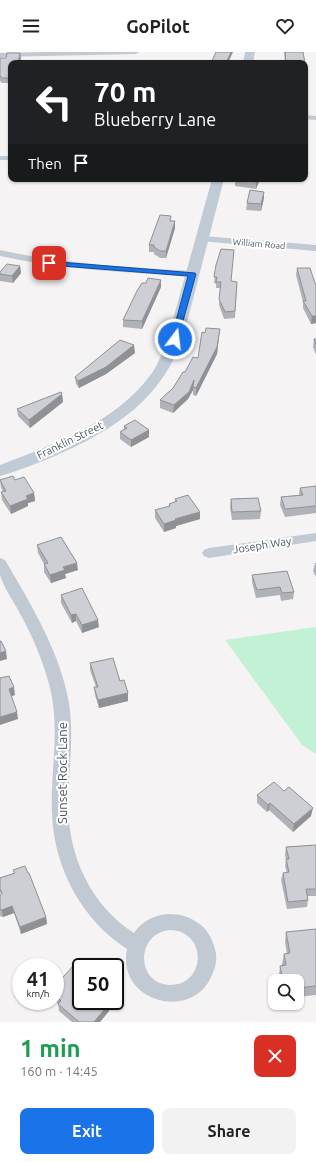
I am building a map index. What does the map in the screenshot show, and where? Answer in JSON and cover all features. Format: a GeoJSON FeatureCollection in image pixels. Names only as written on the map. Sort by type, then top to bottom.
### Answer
{"type":"FeatureCollection","features":[{"type":"Feature","properties":{"kind":"main road","name":"Franklin Street"},"geometry":{"type":"LineString","coordinates":[[0,471],[60,448],[93,432],[122,412],[143,393],[158,375],[170,351],[217,182]]}},
{"type":"Feature","properties":{"kind":"street"},"geometry":{"type":"LineString","coordinates":[[0,55],[136,52]]}},
{"type":"Feature","properties":{"kind":"street","name":"William Road"},"geometry":{"type":"LineString","coordinates":[[202,239],[316,248]]}},
{"type":"Feature","properties":{"kind":"street"},"geometry":{"type":"LineString","coordinates":[[0,253],[69,265],[192,274]]}},
{"type":"Feature","properties":{"kind":"street","name":"Joseph Way"},"geometry":{"type":"LineString","coordinates":[[209,553],[316,537]]}},
{"type":"Feature","properties":{"kind":"street","name":"Sunset Rock Lane"},"geometry":{"type":"LineString","coordinates":[[0,564],[46,650],[59,691],[64,743],[60,815],[65,847],[71,866],[84,893],[97,912],[114,930],[136,946]]}},
{"type":"Feature","properties":{"kind":"green space"},"geometry":{"type":"Polygon","coordinates":[[[316,627],[316,754],[302,745],[225,640],[316,627]]]}},
{"type":"Feature","properties":{"kind":"building"},"geometry":{"type":"Polygon","coordinates":[[[216,52],[231,52],[227,60],[212,60],[216,52]]]}},
{"type":"Feature","properties":{"kind":"building"},"geometry":{"type":"Polygon","coordinates":[[[285,52],[303,52],[304,60],[286,60],[285,52]]]}},
{"type":"Feature","properties":{"kind":"building"},"geometry":{"type":"Polygon","coordinates":[[[7,53],[20,53],[19,60],[8,60],[8,78],[2,78],[0,76],[0,58],[6,58],[7,53]]]}},
{"type":"Feature","properties":{"kind":"building"},"geometry":{"type":"Polygon","coordinates":[[[250,190],[264,192],[261,204],[247,203],[250,190]]]}},
{"type":"Feature","properties":{"kind":"building"},"geometry":{"type":"Polygon","coordinates":[[[160,215],[171,216],[170,221],[175,221],[166,251],[160,251],[154,247],[154,245],[149,245],[160,215]]]}},
{"type":"Feature","properties":{"kind":"building"},"geometry":{"type":"Polygon","coordinates":[[[221,249],[234,250],[231,281],[237,282],[235,311],[225,312],[219,299],[221,282],[216,282],[217,277],[214,277],[221,249]]]}},
{"type":"Feature","properties":{"kind":"building"},"geometry":{"type":"Polygon","coordinates":[[[7,264],[20,266],[12,276],[0,274],[7,264]]]}},
{"type":"Feature","properties":{"kind":"building"},"geometry":{"type":"Polygon","coordinates":[[[297,268],[310,268],[316,286],[316,316],[312,316],[303,301],[306,301],[297,268]]]}},
{"type":"Feature","properties":{"kind":"building"},"geometry":{"type":"Polygon","coordinates":[[[148,278],[161,280],[142,321],[123,320],[137,291],[142,283],[146,283],[148,278]]]}},
{"type":"Feature","properties":{"kind":"building"},"geometry":{"type":"Polygon","coordinates":[[[206,328],[220,329],[217,347],[196,388],[193,387],[194,380],[189,392],[174,405],[160,400],[173,388],[183,372],[185,372],[193,357],[198,358],[202,332],[205,333],[206,328]]]}},
{"type":"Feature","properties":{"kind":"building"},"geometry":{"type":"Polygon","coordinates":[[[120,340],[134,345],[106,367],[78,381],[75,377],[120,340]]]}},
{"type":"Feature","properties":{"kind":"building"},"geometry":{"type":"Polygon","coordinates":[[[61,392],[62,394],[29,420],[17,409],[61,392]]]}},
{"type":"Feature","properties":{"kind":"building"},"geometry":{"type":"Polygon","coordinates":[[[135,420],[149,430],[131,440],[120,432],[127,428],[124,426],[135,420]]]}},
{"type":"Feature","properties":{"kind":"building"},"geometry":{"type":"Polygon","coordinates":[[[13,476],[15,480],[24,477],[34,493],[26,496],[28,499],[10,506],[1,492],[6,491],[0,480],[13,476]]]}},
{"type":"Feature","properties":{"kind":"building"},"geometry":{"type":"Polygon","coordinates":[[[316,486],[316,506],[285,509],[281,497],[303,495],[300,488],[316,486]]]}},
{"type":"Feature","properties":{"kind":"building"},"geometry":{"type":"Polygon","coordinates":[[[188,495],[200,512],[175,519],[176,520],[164,524],[155,510],[170,506],[169,504],[177,501],[175,499],[188,495]]]}},
{"type":"Feature","properties":{"kind":"building"},"geometry":{"type":"Polygon","coordinates":[[[258,498],[261,511],[232,512],[231,499],[258,498]]]}},
{"type":"Feature","properties":{"kind":"building"},"geometry":{"type":"Polygon","coordinates":[[[61,537],[77,563],[63,567],[65,570],[50,575],[44,564],[48,563],[37,545],[61,537]]]}},
{"type":"Feature","properties":{"kind":"building"},"geometry":{"type":"Polygon","coordinates":[[[287,571],[294,592],[282,593],[280,587],[257,590],[252,575],[287,571]]]}},
{"type":"Feature","properties":{"kind":"building"},"geometry":{"type":"Polygon","coordinates":[[[82,588],[98,620],[82,625],[76,614],[71,615],[61,595],[82,588]]]}},
{"type":"Feature","properties":{"kind":"building"},"geometry":{"type":"Polygon","coordinates":[[[0,641],[6,651],[0,653],[0,641]]]}},
{"type":"Feature","properties":{"kind":"building"},"geometry":{"type":"Polygon","coordinates":[[[113,658],[120,681],[124,680],[128,693],[98,700],[94,687],[98,687],[90,663],[113,658]]]}},
{"type":"Feature","properties":{"kind":"building"},"geometry":{"type":"Polygon","coordinates":[[[9,676],[14,687],[9,689],[17,712],[0,717],[0,678],[9,676]]]}},
{"type":"Feature","properties":{"kind":"building"},"geometry":{"type":"Polygon","coordinates":[[[274,782],[284,791],[289,787],[313,808],[294,824],[270,803],[268,805],[257,795],[274,782]]]}},
{"type":"Feature","properties":{"kind":"building"},"geometry":{"type":"Polygon","coordinates":[[[316,845],[316,889],[306,889],[308,900],[288,902],[283,873],[289,872],[286,859],[289,859],[286,847],[316,845]]]}},
{"type":"Feature","properties":{"kind":"building"},"geometry":{"type":"Polygon","coordinates":[[[25,866],[46,917],[20,927],[12,906],[2,910],[0,909],[0,896],[2,893],[0,889],[0,878],[15,873],[13,870],[25,866]]]}},
{"type":"Feature","properties":{"kind":"building"},"geometry":{"type":"Polygon","coordinates":[[[316,929],[316,986],[304,987],[304,974],[282,974],[280,966],[286,965],[284,954],[290,953],[286,932],[316,929]]]}},
{"type":"Feature","properties":{"kind":"building"},"geometry":{"type":"Polygon","coordinates":[[[72,967],[72,1010],[104,1010],[94,1022],[79,1022],[64,1009],[64,976],[72,967]]]}},
{"type":"Feature","properties":{"kind":"route"},"geometry":{"type":"LineString","coordinates":[[49,263],[192,274],[175,339]]}}]}
